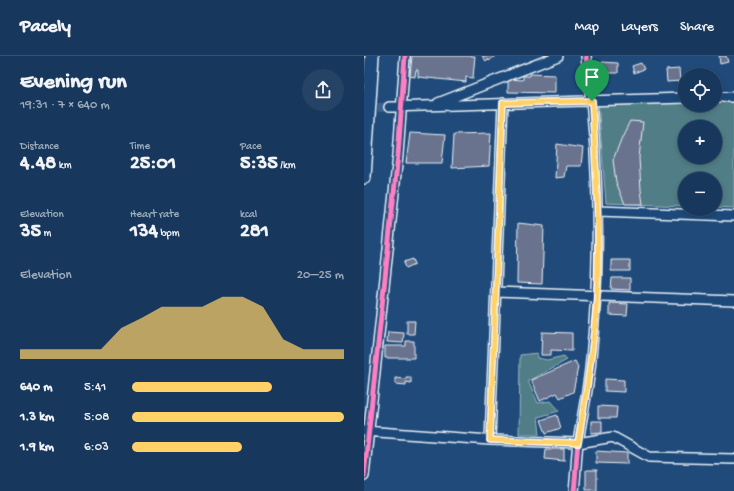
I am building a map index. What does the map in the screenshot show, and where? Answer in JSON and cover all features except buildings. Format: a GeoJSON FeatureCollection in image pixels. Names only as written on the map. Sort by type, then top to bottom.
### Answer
{"type":"FeatureCollection","features":[{"type":"Feature","properties":{"kind":"highway"},"geometry":{"type":"LineString","coordinates":[[364,177],[372,56]]}},
{"type":"Feature","properties":{"kind":"street"},"geometry":{"type":"LineString","coordinates":[[364,476],[367,432],[398,155],[400,106],[405,56]]}},
{"type":"Feature","properties":{"kind":"street"},"geometry":{"type":"LineString","coordinates":[[433,105],[558,56]]}},
{"type":"Feature","properties":{"kind":"street"},"geometry":{"type":"LineString","coordinates":[[574,491],[578,443],[591,361],[597,295],[598,211],[592,101],[586,56]]}},
{"type":"Feature","properties":{"kind":"street"},"geometry":{"type":"LineString","coordinates":[[722,98],[734,97]]}},
{"type":"Feature","properties":{"kind":"street"},"geometry":{"type":"LineString","coordinates":[[389,107],[678,98]]}},
{"type":"Feature","properties":{"kind":"street"},"geometry":{"type":"LineString","coordinates":[[490,440],[503,103]]}},
{"type":"Feature","properties":{"kind":"street"},"geometry":{"type":"LineString","coordinates":[[598,211],[734,216]]}},
{"type":"Feature","properties":{"kind":"street"},"geometry":{"type":"LineString","coordinates":[[496,292],[734,301]]}},
{"type":"Feature","properties":{"kind":"street"},"geometry":{"type":"LineString","coordinates":[[367,432],[490,440],[578,443],[612,437],[649,457],[734,459]]}},
{"type":"Feature","properties":{"kind":"green space"},"geometry":{"type":"Polygon","coordinates":[[[722,100],[734,100],[734,208],[722,207],[722,172],[678,172],[678,206],[606,203],[598,101],[678,101],[678,112],[722,112],[722,100]]]}},
{"type":"Feature","properties":{"kind":"green space"},"geometry":{"type":"Polygon","coordinates":[[[537,353],[537,358],[547,360],[564,356],[567,360],[528,381],[538,403],[550,401],[559,411],[538,417],[540,434],[519,434],[520,355],[537,353]]]}},
{"type":"Feature","properties":{"kind":"tunnel"},"geometry":{"type":"LineString","coordinates":[[364,108],[389,107]]}},
{"type":"Feature","properties":{"kind":"cycle path"},"geometry":{"type":"LineString","coordinates":[[364,476],[398,155],[405,56]]}},
{"type":"Feature","properties":{"kind":"cycle path"},"geometry":{"type":"LineString","coordinates":[[574,491],[578,443],[590,370],[596,283],[596,169],[594,131],[586,56]]}},
{"type":"Feature","properties":{"kind":"route"},"geometry":{"type":"LineString","coordinates":[[592,101],[598,204],[597,295],[591,361],[578,443],[490,440],[503,103],[592,101]]}}]}
